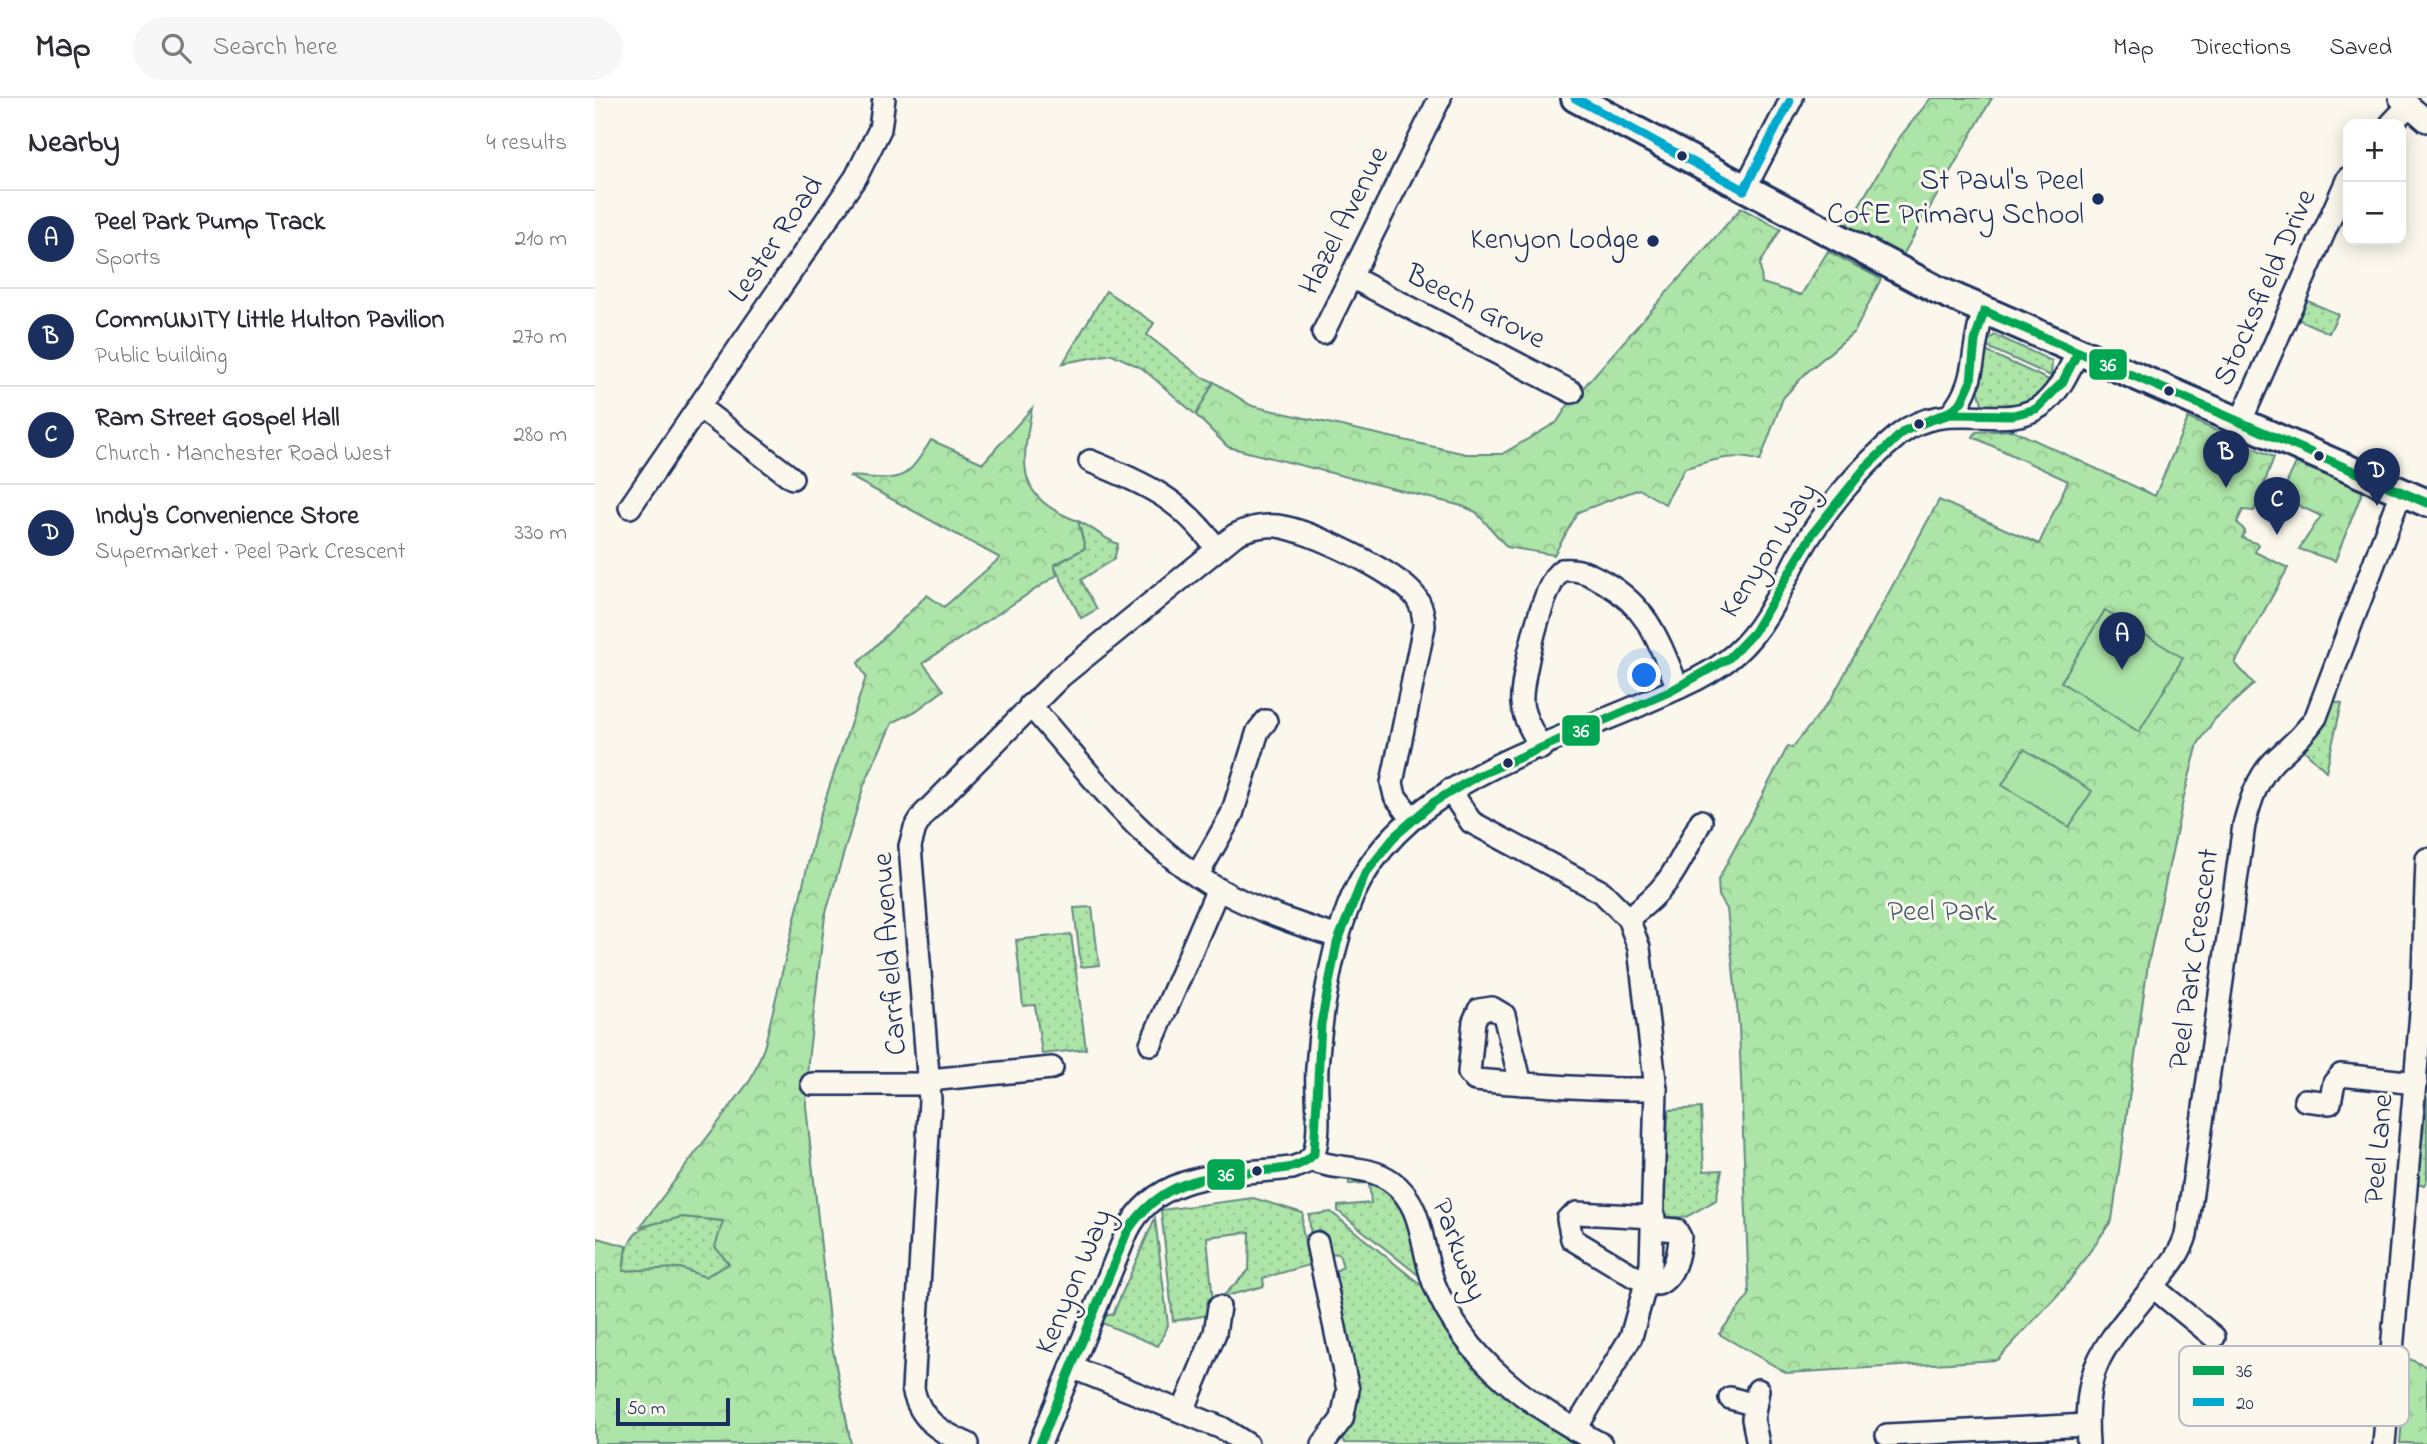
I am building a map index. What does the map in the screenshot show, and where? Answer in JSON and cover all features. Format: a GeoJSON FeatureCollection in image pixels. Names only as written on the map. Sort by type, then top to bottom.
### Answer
{"type":"FeatureCollection","features":[{"type":"Feature","properties":{"kind":"main road"},"geometry":{"type":"LineString","coordinates":[[1575,98],[1881,262],[1983,311],[2427,503]]}},
{"type":"Feature","properties":{"kind":"street","name":"Lester Road"},"geometry":{"type":"LineString","coordinates":[[630,507],[856,177],[880,130],[884,98]]}},
{"type":"Feature","properties":{"kind":"street","name":"Hazel Avenue"},"geometry":{"type":"LineString","coordinates":[[1323,333],[1440,98]]}},
{"type":"Feature","properties":{"kind":"street"},"geometry":{"type":"LineString","coordinates":[[1744,190],[1789,99]]}},
{"type":"Feature","properties":{"kind":"street"},"geometry":{"type":"LineString","coordinates":[[2394,119],[2404,102],[2427,121]]}},
{"type":"Feature","properties":{"kind":"street","name":"Stocksfield Drive"},"geometry":{"type":"LineString","coordinates":[[2239,423],[2346,182]]}},
{"type":"Feature","properties":{"kind":"street","name":"Beech Grove"},"geometry":{"type":"LineString","coordinates":[[1351,277],[1572,391]]}},
{"type":"Feature","properties":{"kind":"street"},"geometry":{"type":"LineString","coordinates":[[1951,414],[1969,389],[1976,333],[1983,311]]}},
{"type":"Feature","properties":{"kind":"street","name":"Kenyon Way"},"geometry":{"type":"LineString","coordinates":[[1039,1444],[1126,1232],[1148,1200],[1169,1187],[1189,1180],[1292,1168],[1310,1159],[1316,1148],[1319,1053],[1339,937],[1346,912],[1365,873],[1389,840],[1411,817],[1450,790],[1678,688],[1727,660],[1759,628],[1818,525],[1883,449],[1915,425],[1951,414],[2000,416],[2036,409],[2047,401],[2062,383],[2078,352]]}},
{"type":"Feature","properties":{"kind":"street"},"geometry":{"type":"LineString","coordinates":[[699,407],[792,478]]}},
{"type":"Feature","properties":{"kind":"street"},"geometry":{"type":"LineString","coordinates":[[1090,461],[1151,487],[1174,501],[1200,525],[1217,548]]}},
{"type":"Feature","properties":{"kind":"street","name":"Peel Park Crescent"},"geometry":{"type":"LineString","coordinates":[[2087,1434],[2089,1385],[2096,1362],[2178,1255],[2186,1235],[2244,825],[2250,800],[2273,762],[2298,742],[2316,717],[2401,492]]}},
{"type":"Feature","properties":{"kind":"street","name":"Carrfield Avenue"},"geometry":{"type":"LineString","coordinates":[[968,1444],[930,1424],[917,1405],[913,1389],[929,1082],[910,846],[915,828],[924,814],[1030,705],[1080,659],[1217,548],[1244,530],[1277,526],[1413,593],[1424,618],[1392,783],[1395,796],[1411,817]]}},
{"type":"Feature","properties":{"kind":"street"},"geometry":{"type":"LineString","coordinates":[[1541,748],[1523,709],[1522,692],[1549,584],[1553,576],[1562,570],[1581,570],[1632,601],[1648,621],[1678,688]]}},
{"type":"Feature","properties":{"kind":"street"},"geometry":{"type":"LineString","coordinates":[[1030,705],[1152,841],[1197,876],[1218,889],[1278,917],[1339,937]]}},
{"type":"Feature","properties":{"kind":"street"},"geometry":{"type":"LineString","coordinates":[[1197,876],[1231,814],[1258,731],[1266,721]]}},
{"type":"Feature","properties":{"kind":"street"},"geometry":{"type":"LineString","coordinates":[[1450,790],[1471,822],[1602,892],[1628,918],[1639,948],[1656,1089],[1654,1222],[1649,1282],[1631,1337],[1575,1430]]}},
{"type":"Feature","properties":{"kind":"street"},"geometry":{"type":"LineString","coordinates":[[1628,918],[1657,897],[1696,849],[1701,821]]}},
{"type":"Feature","properties":{"kind":"street","name":"Peel Lane"},"geometry":{"type":"LineString","coordinates":[[2393,1346],[2416,1083],[2427,859]]}},
{"type":"Feature","properties":{"kind":"street"},"geometry":{"type":"LineString","coordinates":[[1159,1036],[1218,889]]}},
{"type":"Feature","properties":{"kind":"street"},"geometry":{"type":"LineString","coordinates":[[812,1083],[929,1082],[1041,1064]]}},
{"type":"Feature","properties":{"kind":"street"},"geometry":{"type":"LineString","coordinates":[[2305,1100],[2330,1103],[2334,1083],[2341,1075],[2416,1083]]}},
{"type":"Feature","properties":{"kind":"street"},"geometry":{"type":"LineString","coordinates":[[1521,1084],[1656,1089]]}},
{"type":"Feature","properties":{"kind":"street","name":"Parkway"},"geometry":{"type":"LineString","coordinates":[[1310,1159],[1327,1166],[1376,1172],[1401,1191],[1418,1216],[1434,1284],[1460,1334],[1504,1380],[1575,1430],[1601,1444]]}},
{"type":"Feature","properties":{"kind":"street"},"geometry":{"type":"LineString","coordinates":[[1649,1282],[1572,1239],[1567,1228],[1568,1219],[1577,1213],[1654,1222]]}},
{"type":"Feature","properties":{"kind":"street"},"geometry":{"type":"LineString","coordinates":[[1317,1242],[1329,1263],[1348,1390],[1342,1419],[1323,1444]]}},
{"type":"Feature","properties":{"kind":"street"},"geometry":{"type":"LineString","coordinates":[[2153,1287],[2214,1336]]}},
{"type":"Feature","properties":{"kind":"street"},"geometry":{"type":"LineString","coordinates":[[1183,1411],[1215,1333],[1219,1307]]}},
{"type":"Feature","properties":{"kind":"street"},"geometry":{"type":"LineString","coordinates":[[1071,1367],[1222,1428],[1247,1444]]}},
{"type":"Feature","properties":{"kind":"street"},"geometry":{"type":"LineString","coordinates":[[1730,1398],[1756,1398],[1753,1419],[1758,1444]]}},
{"type":"Feature","properties":{"kind":"street","name":"Peel Lane"},"geometry":{"type":"LineString","coordinates":[[2384,1444],[2386,1426]]}},
{"type":"Feature","properties":{"kind":"street"},"geometry":{"type":"LineString","coordinates":[[1887,1435],[2087,1434]]}},
{"type":"Feature","properties":{"kind":"green space"},"geometry":{"type":"Polygon","coordinates":[[[1931,98],[1992,98],[1903,255],[1847,225],[1900,137],[1931,98]]]}},
{"type":"Feature","properties":{"kind":"green space"},"geometry":{"type":"Polygon","coordinates":[[[1741,208],[1781,229],[1760,264],[1762,283],[1801,295],[1828,251],[1881,279],[1855,331],[1806,373],[1783,398],[1760,461],[1732,457],[1685,468],[1665,504],[1639,489],[1578,512],[1554,555],[1507,547],[1476,512],[1462,506],[1228,447],[1196,415],[1214,382],[1252,406],[1466,454],[1502,454],[1557,422],[1568,405],[1741,208]]]}},
{"type":"Feature","properties":{"kind":"green space"},"geometry":{"type":"Polygon","coordinates":[[[1106,291],[1154,323],[1147,335],[1200,376],[1214,382],[1196,415],[1142,368],[1112,354],[1063,363],[1106,291]]]}},
{"type":"Feature","properties":{"kind":"green space"},"geometry":{"type":"Polygon","coordinates":[[[2305,300],[2338,314],[2329,333],[2297,319],[2305,300]]]}},
{"type":"Feature","properties":{"kind":"green space"},"geometry":{"type":"Polygon","coordinates":[[[1995,335],[2052,361],[2051,376],[1983,345],[1995,335]]]}},
{"type":"Feature","properties":{"kind":"green space"},"geometry":{"type":"Polygon","coordinates":[[[1981,349],[2049,380],[2036,396],[2020,404],[2002,407],[1982,404],[1978,388],[1981,349]]]}},
{"type":"Feature","properties":{"kind":"green space"},"geometry":{"type":"Polygon","coordinates":[[[1032,408],[1026,447],[1027,478],[1043,502],[1057,512],[1078,521],[1085,548],[1054,565],[1057,575],[923,663],[944,690],[916,711],[892,723],[864,785],[825,916],[808,1061],[806,1106],[831,1340],[851,1444],[595,1444],[595,1237],[626,1246],[623,1271],[680,1268],[705,1277],[729,1264],[715,1247],[723,1221],[682,1217],[640,1227],[751,1079],[764,1048],[819,818],[866,677],[858,663],[927,595],[944,607],[1000,558],[849,476],[899,476],[914,465],[931,440],[983,463],[1032,408]]]}},
{"type":"Feature","properties":{"kind":"green space","name":"Peel Park"},"geometry":{"type":"Polygon","coordinates":[[[2188,418],[2274,457],[2254,511],[2243,510],[2237,522],[2245,531],[2242,538],[2258,544],[2255,552],[2288,568],[2235,663],[2254,684],[2215,719],[2198,744],[2184,796],[2148,964],[2112,1220],[2064,1288],[1997,1360],[1787,1373],[1719,1334],[1749,1295],[1739,1026],[1727,909],[1719,896],[1718,880],[1788,746],[1792,748],[1831,699],[1939,500],[2039,544],[2068,481],[1973,437],[1976,432],[2013,430],[2155,496],[2188,418]]]}},
{"type":"Feature","properties":{"kind":"green space"},"geometry":{"type":"Polygon","coordinates":[[[2296,463],[2363,490],[2335,561],[2299,549],[2321,516],[2280,497],[2296,463]]]}},
{"type":"Feature","properties":{"kind":"green space"},"geometry":{"type":"Polygon","coordinates":[[[1078,521],[1118,544],[1114,559],[1081,580],[1097,609],[1081,618],[1054,566],[1085,548],[1078,521]]]}},
{"type":"Feature","properties":{"kind":"green space"},"geometry":{"type":"Polygon","coordinates":[[[2105,610],[2183,658],[2139,732],[2061,682],[2105,610]]]}},
{"type":"Feature","properties":{"kind":"green space"},"geometry":{"type":"Polygon","coordinates":[[[2333,701],[2342,703],[2326,771],[2304,750],[2321,729],[2333,701]]]}},
{"type":"Feature","properties":{"kind":"green space"},"geometry":{"type":"Polygon","coordinates":[[[2024,749],[2092,791],[2069,827],[2002,785],[2024,749]]]}},
{"type":"Feature","properties":{"kind":"green space"},"geometry":{"type":"Polygon","coordinates":[[[1092,907],[1099,965],[1081,967],[1074,908],[1092,907]]]}},
{"type":"Feature","properties":{"kind":"green space"},"geometry":{"type":"Polygon","coordinates":[[[1071,934],[1086,1049],[1042,1054],[1035,1005],[1023,1006],[1016,940],[1071,934]]]}},
{"type":"Feature","properties":{"kind":"green space"},"geometry":{"type":"Polygon","coordinates":[[[2427,1097],[2427,1180],[2424,1185],[2417,1185],[2427,1097]]]}},
{"type":"Feature","properties":{"kind":"green space"},"geometry":{"type":"Polygon","coordinates":[[[1701,1108],[1704,1171],[1722,1170],[1716,1200],[1686,1217],[1664,1217],[1668,1110],[1701,1108]]]}},
{"type":"Feature","properties":{"kind":"green space"},"geometry":{"type":"Polygon","coordinates":[[[1349,1178],[1369,1183],[1349,1184],[1349,1178]]]}},
{"type":"Feature","properties":{"kind":"green space"},"geometry":{"type":"Polygon","coordinates":[[[1369,1183],[1385,1190],[1396,1200],[1410,1225],[1422,1278],[1338,1211],[1338,1206],[1371,1203],[1369,1183]]]}},
{"type":"Feature","properties":{"kind":"green space"},"geometry":{"type":"Polygon","coordinates":[[[1253,1198],[1303,1213],[1302,1227],[1309,1265],[1263,1278],[1264,1286],[1222,1297],[1249,1270],[1250,1232],[1207,1237],[1213,1302],[1209,1303],[1209,1315],[1173,1321],[1161,1210],[1253,1198]]]}},
{"type":"Feature","properties":{"kind":"green space"},"geometry":{"type":"Polygon","coordinates":[[[1331,1212],[1426,1289],[1449,1334],[1482,1375],[1513,1399],[1583,1444],[1345,1443],[1342,1439],[1333,1272],[1343,1267],[1339,1254],[1328,1253],[1311,1239],[1309,1215],[1331,1212]]]}},
{"type":"Feature","properties":{"kind":"green space"},"geometry":{"type":"Polygon","coordinates":[[[682,1217],[724,1221],[729,1264],[705,1277],[680,1268],[623,1271],[629,1245],[639,1231],[647,1226],[682,1217]]]}},
{"type":"Feature","properties":{"kind":"green space"},"geometry":{"type":"Polygon","coordinates":[[[1155,1218],[1168,1325],[1158,1346],[1102,1323],[1105,1316],[1113,1314],[1155,1218]]]}},
{"type":"Feature","properties":{"kind":"green space"},"geometry":{"type":"Polygon","coordinates":[[[2409,1359],[2427,1367],[2427,1444],[2400,1443],[2401,1426],[2409,1426],[2409,1359]]]}},
{"type":"Feature","properties":{"kind":"transit line","name":"20"},"geometry":{"type":"LineString","coordinates":[[1575,98],[1744,190]]}},
{"type":"Feature","properties":{"kind":"transit line","name":"20"},"geometry":{"type":"LineString","coordinates":[[1744,190],[1790,101]]}},
{"type":"Feature","properties":{"kind":"transit line","name":"36"},"geometry":{"type":"LineString","coordinates":[[1040,1444],[1127,1232],[1140,1215],[1168,1192],[1184,1184],[1219,1175],[1288,1168],[1302,1163],[1314,1154],[1321,1024],[1337,943],[1365,874],[1396,835],[1434,802],[1477,776],[1669,692],[1729,658],[1754,632],[1813,533],[1865,468],[1904,431],[1951,411],[1962,401],[1971,381],[1975,341],[1984,311],[2427,503]]}},
{"type":"Feature","properties":{"kind":"transit line","name":"36"},"geometry":{"type":"LineString","coordinates":[[1918,424],[1951,414],[2013,415],[2036,409],[2062,383],[2078,352]]}},
{"type":"Feature","properties":{"kind":"place","name":"St Paul's Peel CofE Primary School"},"geometry":{"type":"Point","coordinates":[2098,199]}},
{"type":"Feature","properties":{"kind":"place","name":"Kenyon Lodge"},"geometry":{"type":"Point","coordinates":[1653,241]}},
{"type":"Feature","properties":{"kind":"place","name":"CommUNITY Little Hulton Pavilion"},"geometry":{"type":"Point","coordinates":[2226,488]}},
{"type":"Feature","properties":{"kind":"place","name":"Indy's Convenience Store"},"geometry":{"type":"Point","coordinates":[2377,506]}},
{"type":"Feature","properties":{"kind":"place","name":"Ram Street Gospel Hall"},"geometry":{"type":"Point","coordinates":[2277,535]}},
{"type":"Feature","properties":{"kind":"place","name":"Peel Park Pump Track"},"geometry":{"type":"Point","coordinates":[2122,670]}}]}
